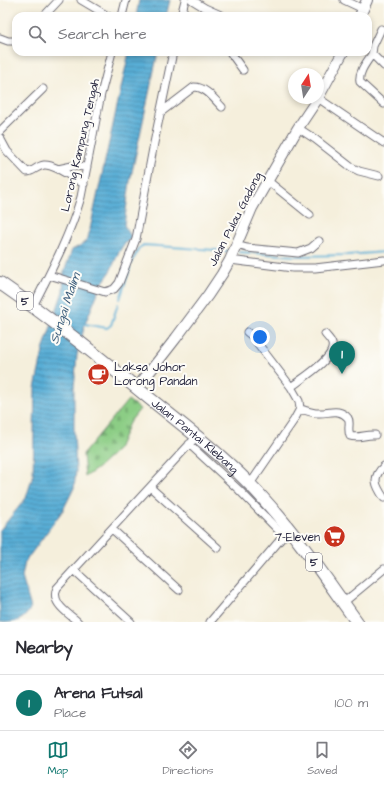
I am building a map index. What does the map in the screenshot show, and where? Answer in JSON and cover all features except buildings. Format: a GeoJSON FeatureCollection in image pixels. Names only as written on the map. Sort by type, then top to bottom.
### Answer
{"type":"FeatureCollection","features":[{"type":"Feature","properties":{"kind":"highway","name":"Jalan Pantai Klebang"},"geometry":{"type":"LineString","coordinates":[[0,283],[50,318],[137,388],[193,440],[235,469],[268,504],[286,533],[358,622]]}},
{"type":"Feature","properties":{"kind":"main road","name":"Jalan Pulau Gadong"},"geometry":{"type":"LineString","coordinates":[[324,87],[341,56]]}},
{"type":"Feature","properties":{"kind":"main road","name":"Jalan Pulau Gadong"},"geometry":{"type":"LineString","coordinates":[[137,388],[204,300],[233,252],[252,208],[298,128],[314,104]]}},
{"type":"Feature","properties":{"kind":"street"},"geometry":{"type":"LineString","coordinates":[[48,12],[59,0]]}},
{"type":"Feature","properties":{"kind":"street"},"geometry":{"type":"LineString","coordinates":[[81,0],[101,12]]}},
{"type":"Feature","properties":{"kind":"street"},"geometry":{"type":"LineString","coordinates":[[123,12],[126,0]]}},
{"type":"Feature","properties":{"kind":"street"},"geometry":{"type":"LineString","coordinates":[[183,12],[185,0]]}},
{"type":"Feature","properties":{"kind":"street"},"geometry":{"type":"LineString","coordinates":[[192,0],[204,8],[214,12]]}},
{"type":"Feature","properties":{"kind":"street"},"geometry":{"type":"LineString","coordinates":[[344,0],[363,8]]}},
{"type":"Feature","properties":{"kind":"street"},"geometry":{"type":"LineString","coordinates":[[381,29],[373,46],[372,54],[384,66]]}},
{"type":"Feature","properties":{"kind":"street"},"geometry":{"type":"LineString","coordinates":[[0,38],[8,41],[12,40]]}},
{"type":"Feature","properties":{"kind":"street","name":"Lorong Kampung Tengah"},"geometry":{"type":"LineString","coordinates":[[33,306],[49,276],[77,213],[101,94],[111,56]]}},
{"type":"Feature","properties":{"kind":"street"},"geometry":{"type":"LineString","coordinates":[[49,276],[105,292],[110,291],[117,286],[136,239],[172,56]]}},
{"type":"Feature","properties":{"kind":"street"},"geometry":{"type":"LineString","coordinates":[[233,56],[243,70]]}},
{"type":"Feature","properties":{"kind":"street"},"geometry":{"type":"LineString","coordinates":[[371,56],[359,78],[360,82],[384,104]]}},
{"type":"Feature","properties":{"kind":"street"},"geometry":{"type":"LineString","coordinates":[[160,113],[194,87],[204,89],[222,107]]}},
{"type":"Feature","properties":{"kind":"street"},"geometry":{"type":"LineString","coordinates":[[0,131],[43,89]]}},
{"type":"Feature","properties":{"kind":"street"},"geometry":{"type":"LineString","coordinates":[[324,102],[384,143]]}},
{"type":"Feature","properties":{"kind":"street"},"geometry":{"type":"LineString","coordinates":[[298,128],[315,139],[351,167],[359,171],[379,176]]}},
{"type":"Feature","properties":{"kind":"street"},"geometry":{"type":"LineString","coordinates":[[0,138],[7,151],[27,172],[30,172],[39,166],[50,166],[84,184]]}},
{"type":"Feature","properties":{"kind":"street"},"geometry":{"type":"LineString","coordinates":[[58,169],[72,166],[87,167]]}},
{"type":"Feature","properties":{"kind":"street"},"geometry":{"type":"LineString","coordinates":[[268,181],[310,215]]}},
{"type":"Feature","properties":{"kind":"street"},"geometry":{"type":"LineString","coordinates":[[233,252],[240,246],[298,253],[311,248],[319,241]]}},
{"type":"Feature","properties":{"kind":"street"},"geometry":{"type":"LineString","coordinates":[[233,252],[293,268],[315,268],[384,260]]}},
{"type":"Feature","properties":{"kind":"street"},"geometry":{"type":"LineString","coordinates":[[246,332],[252,336],[291,387],[299,400],[300,409],[250,484]]}},
{"type":"Feature","properties":{"kind":"street"},"geometry":{"type":"LineString","coordinates":[[291,387],[330,354],[332,344],[324,334]]}},
{"type":"Feature","properties":{"kind":"street"},"geometry":{"type":"LineString","coordinates":[[300,409],[317,413],[334,411],[340,413],[348,418],[350,436],[355,438],[368,434],[374,435]]}},
{"type":"Feature","properties":{"kind":"street"},"geometry":{"type":"LineString","coordinates":[[78,622],[59,605],[55,596],[57,588],[193,440],[239,490],[286,533],[210,622]]}},
{"type":"Feature","properties":{"kind":"street"},"geometry":{"type":"LineString","coordinates":[[384,466],[378,471],[376,476],[378,490],[384,498]]}},
{"type":"Feature","properties":{"kind":"street"},"geometry":{"type":"LineString","coordinates":[[150,487],[218,548]]}},
{"type":"Feature","properties":{"kind":"street"},"geometry":{"type":"LineString","coordinates":[[112,529],[179,590]]}},
{"type":"Feature","properties":{"kind":"street"},"geometry":{"type":"LineString","coordinates":[[343,603],[384,569]]}},
{"type":"Feature","properties":{"kind":"street"},"geometry":{"type":"LineString","coordinates":[[74,570],[131,622]]}},
{"type":"Feature","properties":{"kind":"green space"},"geometry":{"type":"Polygon","coordinates":[[[128,400],[140,409],[129,423],[118,449],[98,468],[85,477],[83,454],[128,400]]]}},
{"type":"Feature","properties":{"kind":"water"},"geometry":{"type":"Polygon","coordinates":[[[139,0],[170,0],[167,12],[137,12],[139,0]]]}},
{"type":"Feature","properties":{"kind":"water","name":"Sungai Malim"},"geometry":{"type":"Polygon","coordinates":[[[128,56],[157,56],[130,181],[124,225],[132,238],[124,244],[109,274],[101,285],[85,324],[77,355],[74,388],[76,471],[74,488],[63,510],[25,562],[22,577],[31,608],[22,619],[11,622],[0,622],[0,530],[26,498],[33,475],[35,388],[44,347],[63,291],[64,272],[72,250],[83,244],[88,238],[128,56]]]}},
{"type":"Feature","properties":{"kind":"waterway"},"geometry":{"type":"LineString","coordinates":[[131,264],[139,248],[144,245],[229,251]]}},
{"type":"Feature","properties":{"kind":"waterway"},"geometry":{"type":"LineString","coordinates":[[238,252],[296,256],[348,255],[384,252]]}},
{"type":"Feature","properties":{"kind":"waterway"},"geometry":{"type":"LineString","coordinates":[[120,299],[130,268]]}},
{"type":"Feature","properties":{"kind":"waterway"},"geometry":{"type":"LineString","coordinates":[[85,324],[107,328],[111,325],[118,304]]}},
{"type":"Feature","properties":{"kind":"place","name":"Laksa Johor Lorong Pandan"},"geometry":{"type":"Point","coordinates":[98,374]}},
{"type":"Feature","properties":{"kind":"place","name":"Arena Futsal"},"geometry":{"type":"Point","coordinates":[342,374]}},
{"type":"Feature","properties":{"kind":"place","name":"7-Eleven"},"geometry":{"type":"Point","coordinates":[335,537]}}]}
